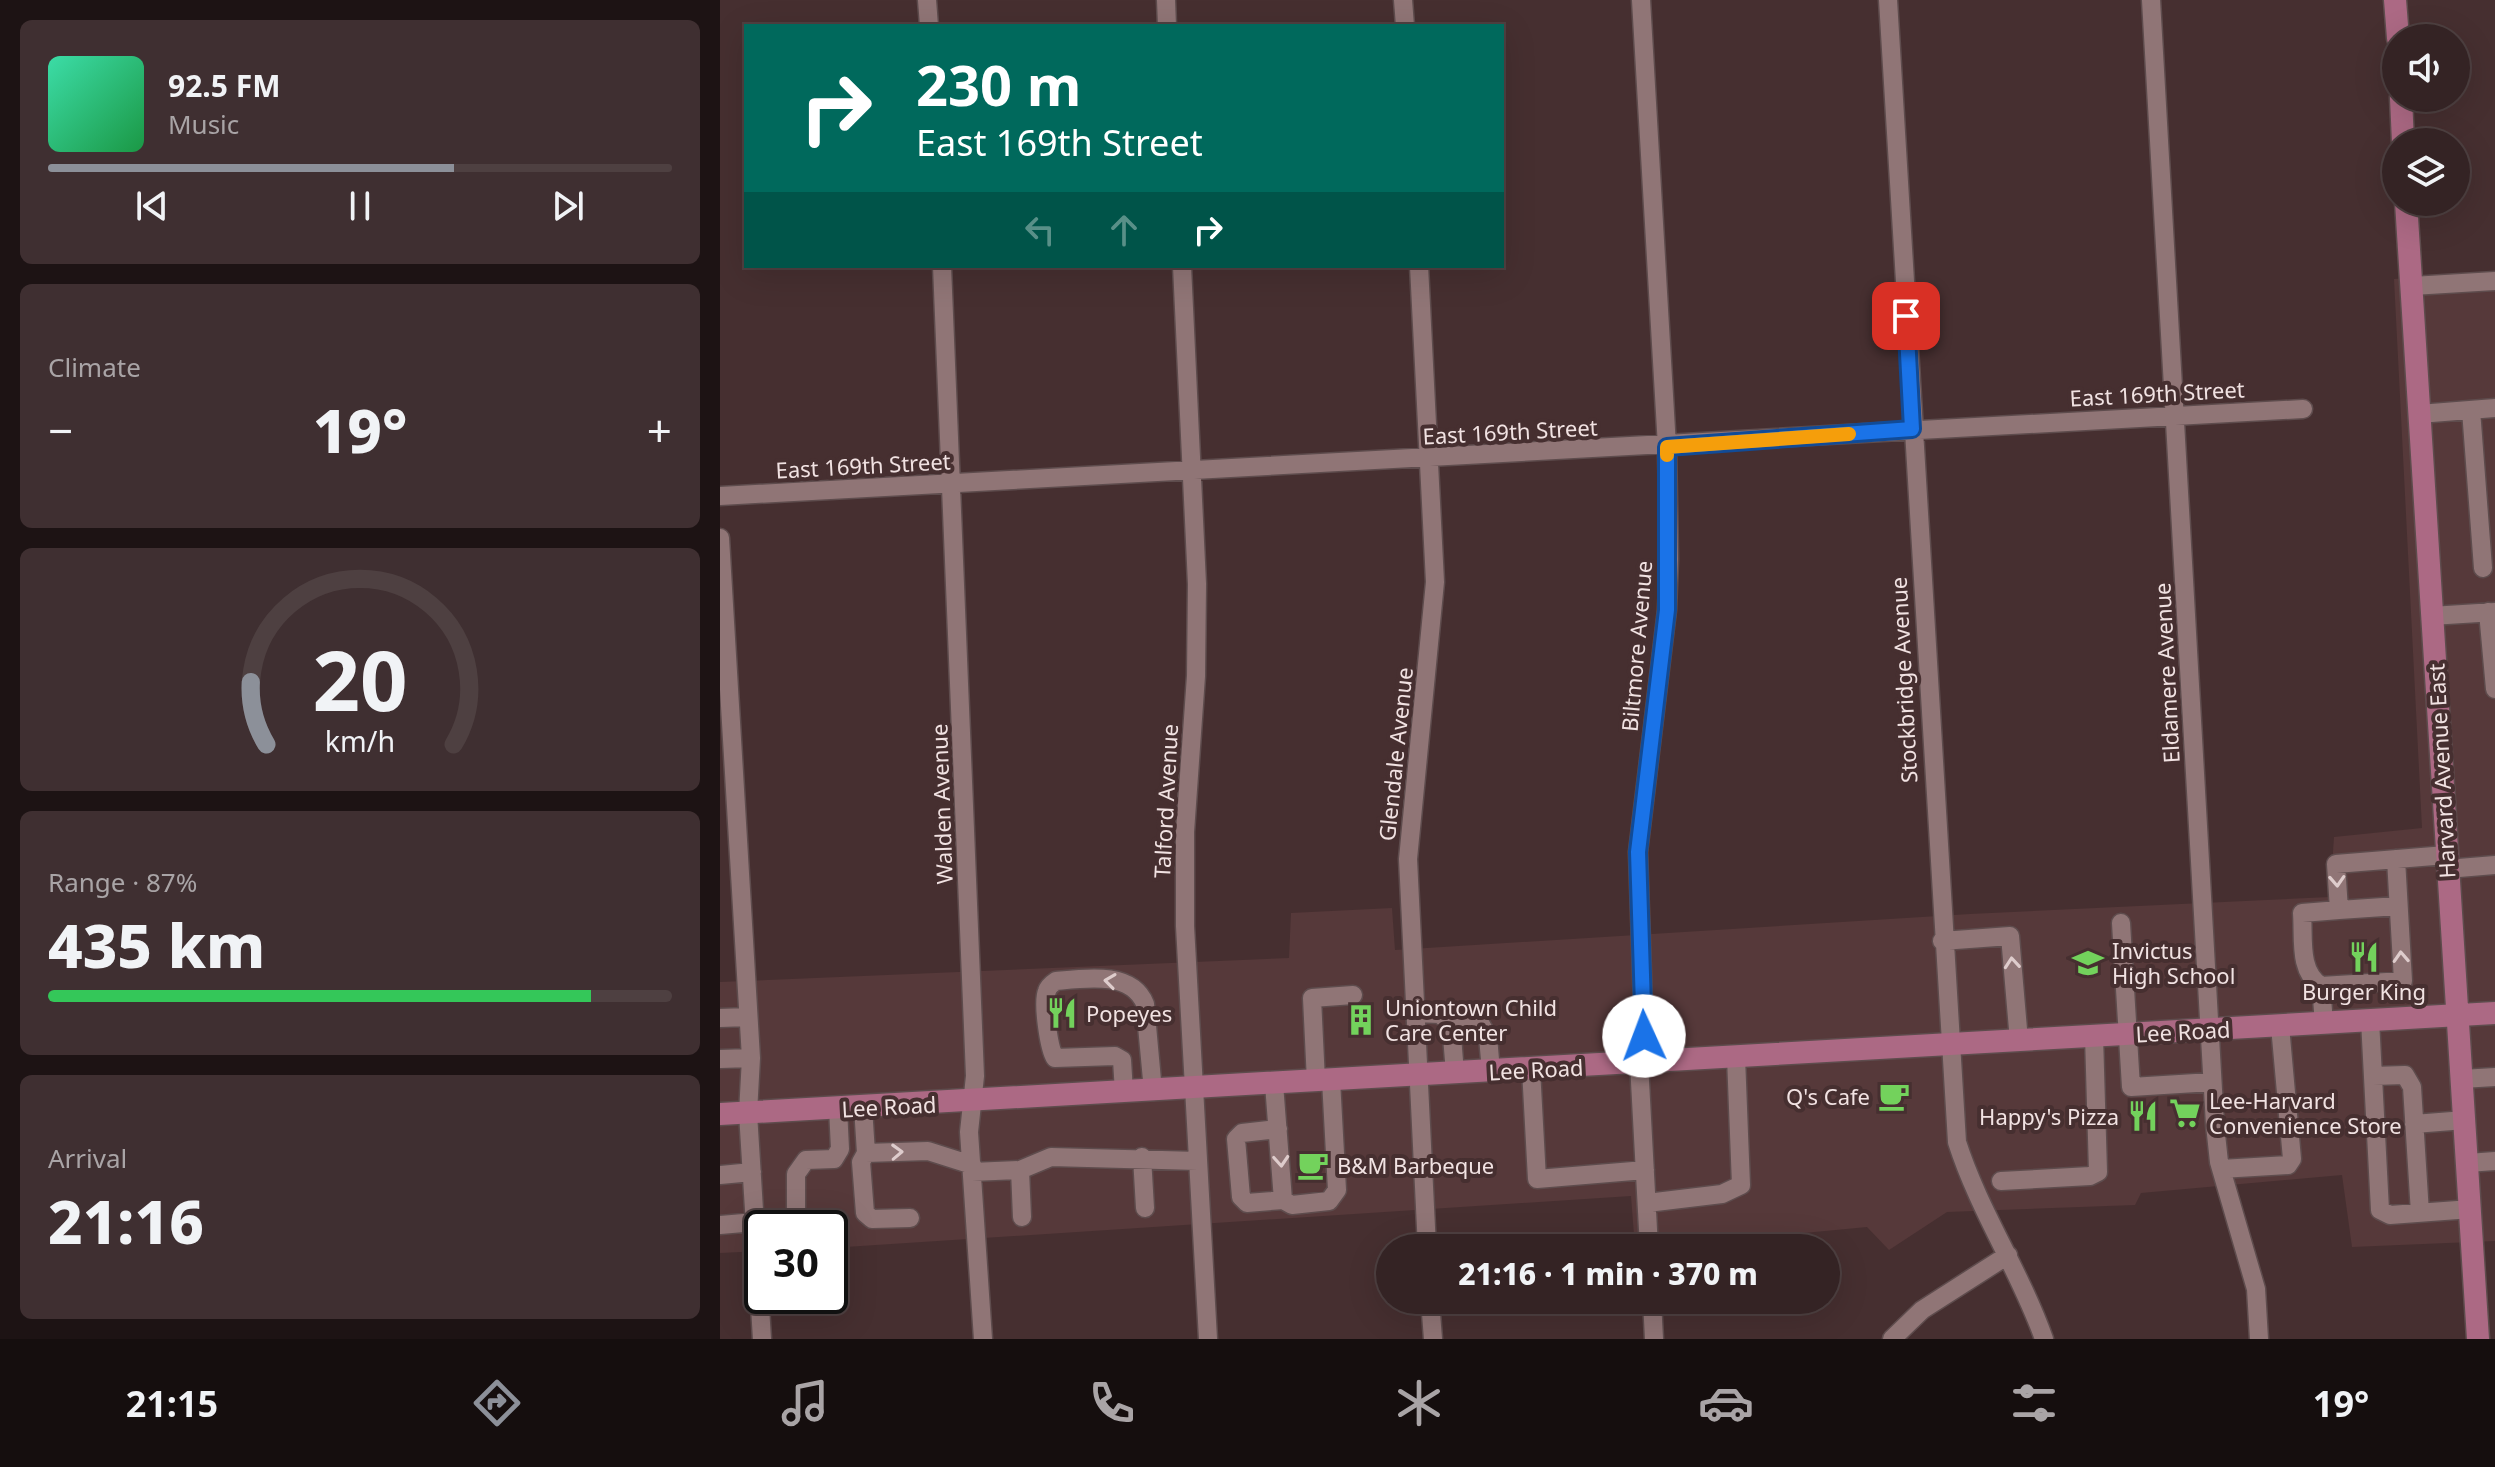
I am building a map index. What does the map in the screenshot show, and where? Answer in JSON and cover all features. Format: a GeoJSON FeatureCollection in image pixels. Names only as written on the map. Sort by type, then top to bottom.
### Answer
{"type":"FeatureCollection","features":[{"type":"Feature","properties":{"kind":"main road"},"geometry":{"type":"LineString","coordinates":[[2395,0],[2397,24]]}},
{"type":"Feature","properties":{"kind":"main road","name":"Harvard Avenue East"},"geometry":{"type":"LineString","coordinates":[[2407,216],[2478,1339]]}},
{"type":"Feature","properties":{"kind":"main road","name":"Lee Road"},"geometry":{"type":"LineString","coordinates":[[720,1114],[2495,1013]]}},
{"type":"Feature","properties":{"kind":"street"},"geometry":{"type":"LineString","coordinates":[[927,0],[929,24]]}},
{"type":"Feature","properties":{"kind":"street"},"geometry":{"type":"LineString","coordinates":[[1166,0],[1167,24]]}},
{"type":"Feature","properties":{"kind":"street"},"geometry":{"type":"LineString","coordinates":[[1403,0],[1405,24]]}},
{"type":"Feature","properties":{"kind":"street","name":"Biltmore Avenue"},"geometry":{"type":"LineString","coordinates":[[1641,0],[1667,447],[1667,610],[1638,852],[1644,1036],[1639,1063],[1648,1234]]}},
{"type":"Feature","properties":{"kind":"street","name":"Stockbridge Avenue"},"geometry":{"type":"LineString","coordinates":[[1888,0],[1948,1045],[1957,1142],[1970,1184],[2008,1255],[2044,1339]]}},
{"type":"Feature","properties":{"kind":"street","name":"Eldamere Avenue"},"geometry":{"type":"LineString","coordinates":[[2151,0],[2212,1082],[2221,1169],[2256,1289],[2259,1339]]}},
{"type":"Feature","properties":{"kind":"street","name":"Walden Avenue"},"geometry":{"type":"LineString","coordinates":[[942,268],[975,1076],[972,1168],[983,1339]]}},
{"type":"Feature","properties":{"kind":"street","name":"Talford Avenue"},"geometry":{"type":"LineString","coordinates":[[1182,268],[1194,470],[1196,676],[1185,832],[1185,926],[1208,1339]]}},
{"type":"Feature","properties":{"kind":"street","name":"Glendale Avenue"},"geometry":{"type":"LineString","coordinates":[[1419,268],[1435,582],[1408,859],[1416,1075],[1426,1234]]}},
{"type":"Feature","properties":{"kind":"street"},"geometry":{"type":"LineString","coordinates":[[2412,286],[2495,281]]}},
{"type":"Feature","properties":{"kind":"street"},"geometry":{"type":"LineString","coordinates":[[2419,414],[2495,408]]}},
{"type":"Feature","properties":{"kind":"street","name":"East 169th Street"},"geometry":{"type":"LineString","coordinates":[[720,496],[1667,447],[1912,429],[2303,409]]}},
{"type":"Feature","properties":{"kind":"street"},"geometry":{"type":"LineString","coordinates":[[2471,410],[2483,568]]}},
{"type":"Feature","properties":{"kind":"street"},"geometry":{"type":"LineString","coordinates":[[720,538],[751,1058],[748,1113],[756,1210]]}},
{"type":"Feature","properties":{"kind":"street"},"geometry":{"type":"LineString","coordinates":[[2431,616],[2492,612],[2494,689]]}},
{"type":"Feature","properties":{"kind":"street"},"geometry":{"type":"LineString","coordinates":[[2396,859],[2403,981],[2321,986],[2313,980],[2305,965],[2302,913],[2398,906]]}},
{"type":"Feature","properties":{"kind":"street"},"geometry":{"type":"LineString","coordinates":[[2339,910],[2336,864],[2396,859],[2495,865]]}},
{"type":"Feature","properties":{"kind":"street"},"geometry":{"type":"LineString","coordinates":[[2121,923],[2131,1087],[2212,1082]]}},
{"type":"Feature","properties":{"kind":"street"},"geometry":{"type":"LineString","coordinates":[[1942,941],[2010,936],[2019,1041]]}},
{"type":"Feature","properties":{"kind":"street"},"geometry":{"type":"LineString","coordinates":[[1124,1092],[1122,1060],[1115,1056],[1055,1058],[1050,1051],[1046,999],[1047,989],[1056,981],[1102,979],[1133,985],[1141,992],[1145,1004],[1153,1091]]}},
{"type":"Feature","properties":{"kind":"street"},"geometry":{"type":"LineString","coordinates":[[2321,986],[2324,1023]]}},
{"type":"Feature","properties":{"kind":"street"},"geometry":{"type":"LineString","coordinates":[[1278,1129],[1242,1133],[1236,1139],[1241,1197],[1247,1203],[1283,1200],[1292,1205],[1329,1201],[1337,1190],[1312,998],[1353,995]]}},
{"type":"Feature","properties":{"kind":"street"},"geometry":{"type":"LineString","coordinates":[[1414,1013],[1440,1014],[1451,1024],[1455,1073]]}},
{"type":"Feature","properties":{"kind":"street"},"geometry":{"type":"LineString","coordinates":[[720,1018],[748,1017]]}},
{"type":"Feature","properties":{"kind":"street"},"geometry":{"type":"LineString","coordinates":[[2370,1020],[2380,1210],[2390,1215],[2471,1209]]}},
{"type":"Feature","properties":{"kind":"street"},"geometry":{"type":"LineString","coordinates":[[1451,1024],[1480,1023],[1484,1027],[1491,1071]]}},
{"type":"Feature","properties":{"kind":"street"},"geometry":{"type":"LineString","coordinates":[[2221,1169],[2288,1165],[2292,1159],[2280,1026]]}},
{"type":"Feature","properties":{"kind":"street"},"geometry":{"type":"LineString","coordinates":[[2001,1181],[2090,1176],[2098,1172],[2094,1036]]}},
{"type":"Feature","properties":{"kind":"street"},"geometry":{"type":"LineString","coordinates":[[1647,1203],[1722,1194],[1741,1185],[1736,1057]]}},
{"type":"Feature","properties":{"kind":"street"},"geometry":{"type":"LineString","coordinates":[[720,1059],[751,1058]]}},
{"type":"Feature","properties":{"kind":"street"},"geometry":{"type":"LineString","coordinates":[[1531,1069],[1537,1179],[1645,1170]]}},
{"type":"Feature","properties":{"kind":"street"},"geometry":{"type":"LineString","coordinates":[[2373,1076],[2405,1075],[2412,1087],[2420,1213]]}},
{"type":"Feature","properties":{"kind":"street"},"geometry":{"type":"LineString","coordinates":[[2462,1079],[2495,1077]]}},
{"type":"Feature","properties":{"kind":"street"},"geometry":{"type":"LineString","coordinates":[[1274,1084],[1283,1200]]}},
{"type":"Feature","properties":{"kind":"street"},"geometry":{"type":"LineString","coordinates":[[863,1107],[866,1153],[861,1162],[865,1213],[872,1219],[910,1218]]}},
{"type":"Feature","properties":{"kind":"street"},"geometry":{"type":"LineString","coordinates":[[796,1210],[796,1174],[806,1160],[834,1159],[840,1149],[838,1108]]}},
{"type":"Feature","properties":{"kind":"street"},"geometry":{"type":"LineString","coordinates":[[2414,1124],[2465,1120]]}},
{"type":"Feature","properties":{"kind":"street"},"geometry":{"type":"LineString","coordinates":[[866,1153],[928,1151],[972,1168],[1020,1170],[1051,1157],[1082,1155],[1091,1160],[1142,1157],[1163,1162],[1198,1161]]}},
{"type":"Feature","properties":{"kind":"street"},"geometry":{"type":"LineString","coordinates":[[1142,1157],[1145,1208]]}},
{"type":"Feature","properties":{"kind":"street"},"geometry":{"type":"LineString","coordinates":[[2468,1163],[2495,1161]]}},
{"type":"Feature","properties":{"kind":"street"},"geometry":{"type":"LineString","coordinates":[[1020,1170],[1022,1217]]}},
{"type":"Feature","properties":{"kind":"street"},"geometry":{"type":"LineString","coordinates":[[720,1175],[752,1172]]}},
{"type":"Feature","properties":{"kind":"street"},"geometry":{"type":"LineString","coordinates":[[720,1225],[744,1229]]}},
{"type":"Feature","properties":{"kind":"street"},"geometry":{"type":"LineString","coordinates":[[1892,1339],[1922,1310],[2008,1255]]}},
{"type":"Feature","properties":{"kind":"street"},"geometry":{"type":"LineString","coordinates":[[761,1314],[762,1339]]}},
{"type":"Feature","properties":{"kind":"street"},"geometry":{"type":"LineString","coordinates":[[1431,1314],[1433,1339]]}},
{"type":"Feature","properties":{"kind":"street"},"geometry":{"type":"LineString","coordinates":[[1653,1314],[1654,1339]]}},
{"type":"Feature","properties":{"kind":"shaded area"},"geometry":{"type":"Polygon","coordinates":[[[2495,272],[2495,1241],[2352,1247],[2342,1175],[2141,1193],[2135,1205],[1947,1212],[1889,1250],[1867,1227],[1794,1234],[1634,1234],[1631,1196],[848,1247],[848,1210],[744,1210],[744,1252],[720,1253],[720,982],[1289,958],[1291,913],[1392,908],[1395,950],[1970,914],[2330,897],[2334,837],[2422,828],[2394,279],[2495,272]]]}},
{"type":"Feature","properties":{"kind":"slow traffic"},"geometry":{"type":"LineString","coordinates":[[1667,455],[1667,447],[1849,434]]}},
{"type":"Feature","properties":{"kind":"place","name":"Burger King"},"geometry":{"type":"Point","coordinates":[2364,957]}},
{"type":"Feature","properties":{"kind":"place","name":"Invictus High School"},"geometry":{"type":"Point","coordinates":[2088,963]}},
{"type":"Feature","properties":{"kind":"place","name":"Popeyes"},"geometry":{"type":"Point","coordinates":[1062,1013]}},
{"type":"Feature","properties":{"kind":"place","name":"Uniontown Child Care Center"},"geometry":{"type":"Point","coordinates":[1361,1020]}},
{"type":"Feature","properties":{"kind":"place","name":"Q's Cafe"},"geometry":{"type":"Point","coordinates":[1894,1096]}},
{"type":"Feature","properties":{"kind":"place","name":"Lee-Harvard Convenience Store"},"geometry":{"type":"Point","coordinates":[2185,1113]}},
{"type":"Feature","properties":{"kind":"place","name":"Happy's Pizza"},"geometry":{"type":"Point","coordinates":[2143,1116]}},
{"type":"Feature","properties":{"kind":"place","name":"B&M Barbeque"},"geometry":{"type":"Point","coordinates":[1313,1165]}},
{"type":"Feature","properties":{"kind":"route"},"geometry":{"type":"LineString","coordinates":[[1644,1036],[1638,852],[1667,610],[1667,447],[1912,429],[1906,316]]}}]}
